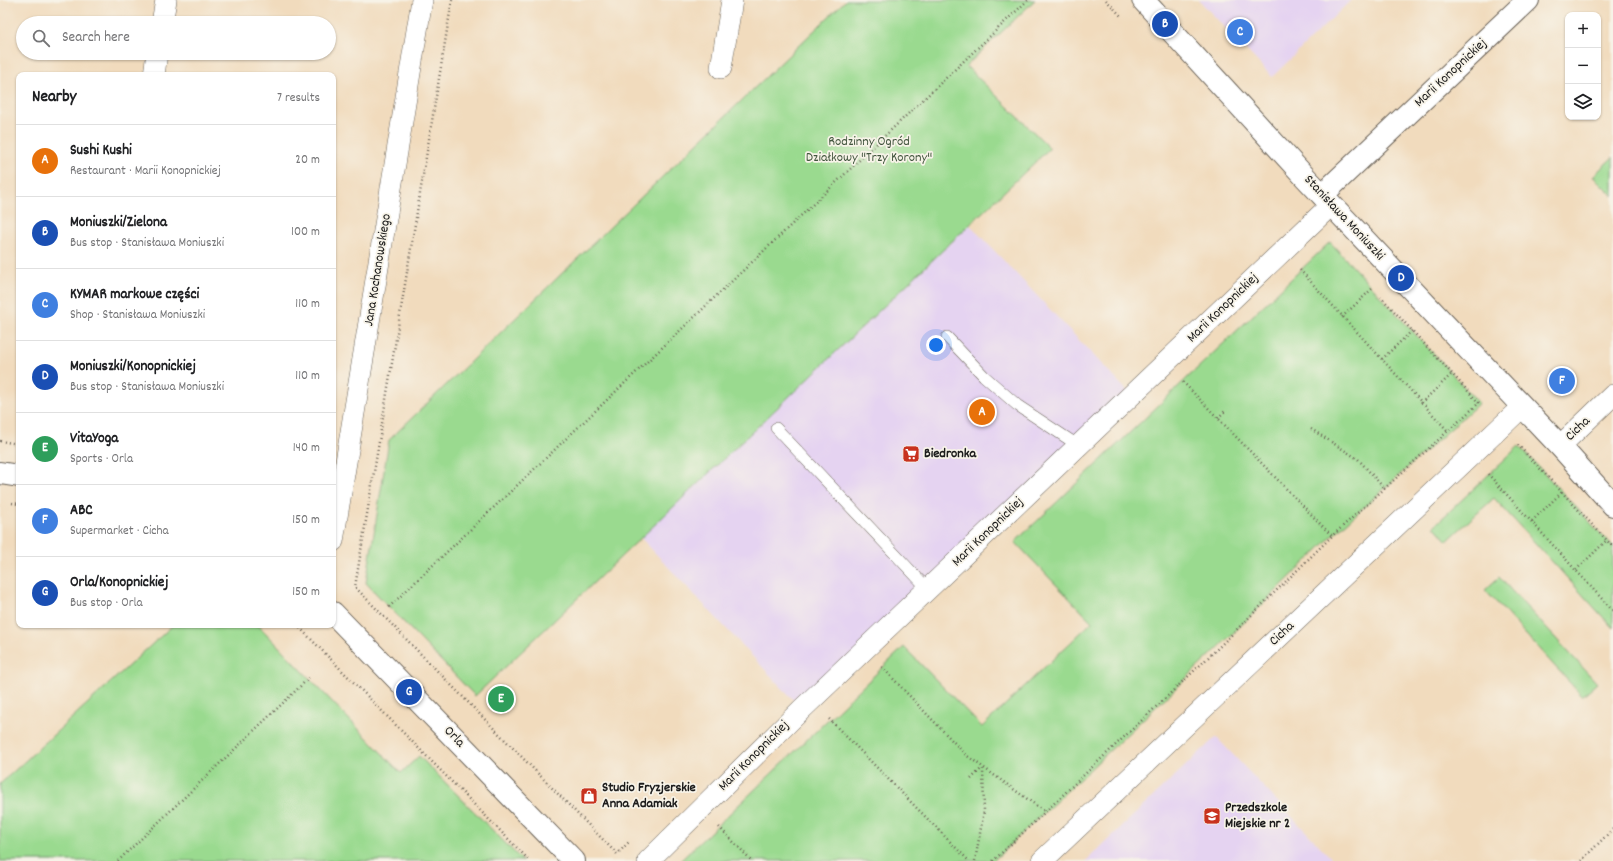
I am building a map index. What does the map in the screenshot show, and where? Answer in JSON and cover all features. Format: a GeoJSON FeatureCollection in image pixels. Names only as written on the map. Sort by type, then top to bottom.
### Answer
{"type":"FeatureCollection","features":[{"type":"Feature","properties":{"kind":"street"},"geometry":{"type":"LineString","coordinates":[[163,16],[166,0]]}},
{"type":"Feature","properties":{"kind":"street","name":"Jana Kochanowskiego"},"geometry":{"type":"LineString","coordinates":[[336,523],[422,0]]}},
{"type":"Feature","properties":{"kind":"street"},"geometry":{"type":"LineString","coordinates":[[721,68],[732,0]]}},
{"type":"Feature","properties":{"kind":"street","name":"Stanisława Moniuszki"},"geometry":{"type":"LineString","coordinates":[[1143,0],[1327,200],[1560,446],[1613,505]]}},
{"type":"Feature","properties":{"kind":"street","name":"Marii Konopnickiej"},"geometry":{"type":"LineString","coordinates":[[648,861],[802,709],[1079,446],[1528,0]]}},
{"type":"Feature","properties":{"kind":"street"},"geometry":{"type":"LineString","coordinates":[[155,72],[157,60]]}},
{"type":"Feature","properties":{"kind":"street","name":"Cicha"},"geometry":{"type":"LineString","coordinates":[[1560,446],[1613,395]]}},
{"type":"Feature","properties":{"kind":"street","name":"Cicha"},"geometry":{"type":"LineString","coordinates":[[1042,861],[1522,407]]}},
{"type":"Feature","properties":{"kind":"street"},"geometry":{"type":"LineString","coordinates":[[0,473],[16,476]]}},
{"type":"Feature","properties":{"kind":"street","name":"Orla"},"geometry":{"type":"LineString","coordinates":[[336,616],[574,861]]}},
{"type":"Feature","properties":{"kind":"lane"},"geometry":{"type":"LineString","coordinates":[[947,337],[984,376],[1017,405],[1079,446]]}},
{"type":"Feature","properties":{"kind":"lane"},"geometry":{"type":"LineString","coordinates":[[776,428],[928,589]]}},
{"type":"Feature","properties":{"kind":"path"},"geometry":{"type":"LineString","coordinates":[[452,0],[355,587],[617,854],[634,837]]}},
{"type":"Feature","properties":{"kind":"path"},"geometry":{"type":"LineString","coordinates":[[388,607],[1028,0]]}},
{"type":"Feature","properties":{"kind":"path"},"geometry":{"type":"LineString","coordinates":[[1300,270],[1448,431]]}},
{"type":"Feature","properties":{"kind":"path"},"geometry":{"type":"LineString","coordinates":[[994,861],[1044,811],[1216,650],[1332,536],[1479,403],[1368,283]]}},
{"type":"Feature","properties":{"kind":"path"},"geometry":{"type":"LineString","coordinates":[[1342,317],[1373,288]]}},
{"type":"Feature","properties":{"kind":"path"},"geometry":{"type":"LineString","coordinates":[[1382,359],[1412,331]]}},
{"type":"Feature","properties":{"kind":"path"},"geometry":{"type":"LineString","coordinates":[[1421,403],[1452,374]]}},
{"type":"Feature","properties":{"kind":"path"},"geometry":{"type":"LineString","coordinates":[[1184,382],[1332,536]]}},
{"type":"Feature","properties":{"kind":"path"},"geometry":{"type":"LineString","coordinates":[[1218,418],[1226,410]]}},
{"type":"Feature","properties":{"kind":"path"},"geometry":{"type":"LineString","coordinates":[[1311,429],[1358,459],[1384,488]]}},
{"type":"Feature","properties":{"kind":"path"},"geometry":{"type":"LineString","coordinates":[[0,441],[16,444]]}},
{"type":"Feature","properties":{"kind":"path"},"geometry":{"type":"LineString","coordinates":[[1514,441],[1613,546]]}},
{"type":"Feature","properties":{"kind":"path"},"geometry":{"type":"LineString","coordinates":[[1484,469],[1613,611]]}},
{"type":"Feature","properties":{"kind":"path"},"geometry":{"type":"LineString","coordinates":[[1532,521],[1562,492]]}},
{"type":"Feature","properties":{"kind":"path"},"geometry":{"type":"LineString","coordinates":[[1576,570],[1607,540]]}},
{"type":"Feature","properties":{"kind":"path"},"geometry":{"type":"LineString","coordinates":[[300,628],[530,861]]}},
{"type":"Feature","properties":{"kind":"path"},"geometry":{"type":"LineString","coordinates":[[882,667],[966,755],[982,768],[1044,811]]}},
{"type":"Feature","properties":{"kind":"path"},"geometry":{"type":"LineString","coordinates":[[118,861],[309,678]]}},
{"type":"Feature","properties":{"kind":"path"},"geometry":{"type":"LineString","coordinates":[[829,719],[969,861]]}},
{"type":"Feature","properties":{"kind":"path"},"geometry":{"type":"LineString","coordinates":[[971,779],[982,768]]}},
{"type":"Feature","properties":{"kind":"path"},"geometry":{"type":"LineString","coordinates":[[975,861],[984,811],[982,768]]}},
{"type":"Feature","properties":{"kind":"path"},"geometry":{"type":"LineString","coordinates":[[718,826],[752,861]]}},
{"type":"Feature","properties":{"kind":"path"},"geometry":{"type":"LineString","coordinates":[[1580,861],[1613,830]]}},
{"type":"Feature","properties":{"kind":"shaded area"},"geometry":{"type":"Polygon","coordinates":[[[1199,0],[1351,0],[1272,77],[1199,0]]]}},
{"type":"Feature","properties":{"kind":"shaded area"},"geometry":{"type":"Polygon","coordinates":[[[970,225],[1131,395],[802,709],[641,538],[970,225]]]}},
{"type":"Feature","properties":{"kind":"shaded area","name":"Przedszkole Miejskie nr 2"},"geometry":{"type":"Polygon","coordinates":[[[1216,737],[1334,861],[1086,861],[1158,792],[1216,737]]]}},
{"type":"Feature","properties":{"kind":"green space","name":"Rodzinny Ogród Działkowy \"Trzy Korony\""},"geometry":{"type":"Polygon","coordinates":[[[846,0],[1035,0],[966,66],[1050,148],[475,696],[366,583],[389,440],[846,0]]]}},
{"type":"Feature","properties":{"kind":"green space"},"geometry":{"type":"Polygon","coordinates":[[[1613,157],[1613,196],[1593,176],[1613,157]]]}},
{"type":"Feature","properties":{"kind":"green space"},"geometry":{"type":"Polygon","coordinates":[[[1330,242],[1479,403],[1332,536],[1216,650],[993,861],[680,861],[904,647],[982,727],[1092,622],[1015,542],[1330,242]]]}},
{"type":"Feature","properties":{"kind":"green space"},"geometry":{"type":"Polygon","coordinates":[[[1519,446],[1613,547],[1613,628],[1494,498],[1447,541],[1434,526],[1519,446]]]}},
{"type":"Feature","properties":{"kind":"green space"},"geometry":{"type":"Polygon","coordinates":[[[1499,577],[1597,683],[1582,696],[1485,590],[1499,577]]]}},
{"type":"Feature","properties":{"kind":"green space"},"geometry":{"type":"Polygon","coordinates":[[[170,628],[261,628],[401,773],[419,756],[523,861],[0,861],[0,784],[170,628]]]}},
{"type":"Feature","properties":{"kind":"place","name":"Moniuszki/Zielona"},"geometry":{"type":"Point","coordinates":[1165,24]}},
{"type":"Feature","properties":{"kind":"place","name":"KYMAR markowe części"},"geometry":{"type":"Point","coordinates":[1240,32]}},
{"type":"Feature","properties":{"kind":"place","name":"Moniuszki/Konopnickiej"},"geometry":{"type":"Point","coordinates":[1401,278]}},
{"type":"Feature","properties":{"kind":"place","name":"ABC"},"geometry":{"type":"Point","coordinates":[1562,381]}},
{"type":"Feature","properties":{"kind":"place","name":"Sushi Kushi"},"geometry":{"type":"Point","coordinates":[982,412]}},
{"type":"Feature","properties":{"kind":"place","name":"Biedronka"},"geometry":{"type":"Point","coordinates":[911,454]}},
{"type":"Feature","properties":{"kind":"place","name":"Orla/Konopnickiej"},"geometry":{"type":"Point","coordinates":[409,692]}},
{"type":"Feature","properties":{"kind":"place","name":"VitaYoga"},"geometry":{"type":"Point","coordinates":[501,699]}},
{"type":"Feature","properties":{"kind":"place","name":"Studio Fryzjerskie Anna Adamiak"},"geometry":{"type":"Point","coordinates":[589,796]}},
{"type":"Feature","properties":{"kind":"place","name":"Przedszkole Miejskie nr 2"},"geometry":{"type":"Point","coordinates":[1212,816]}}]}
